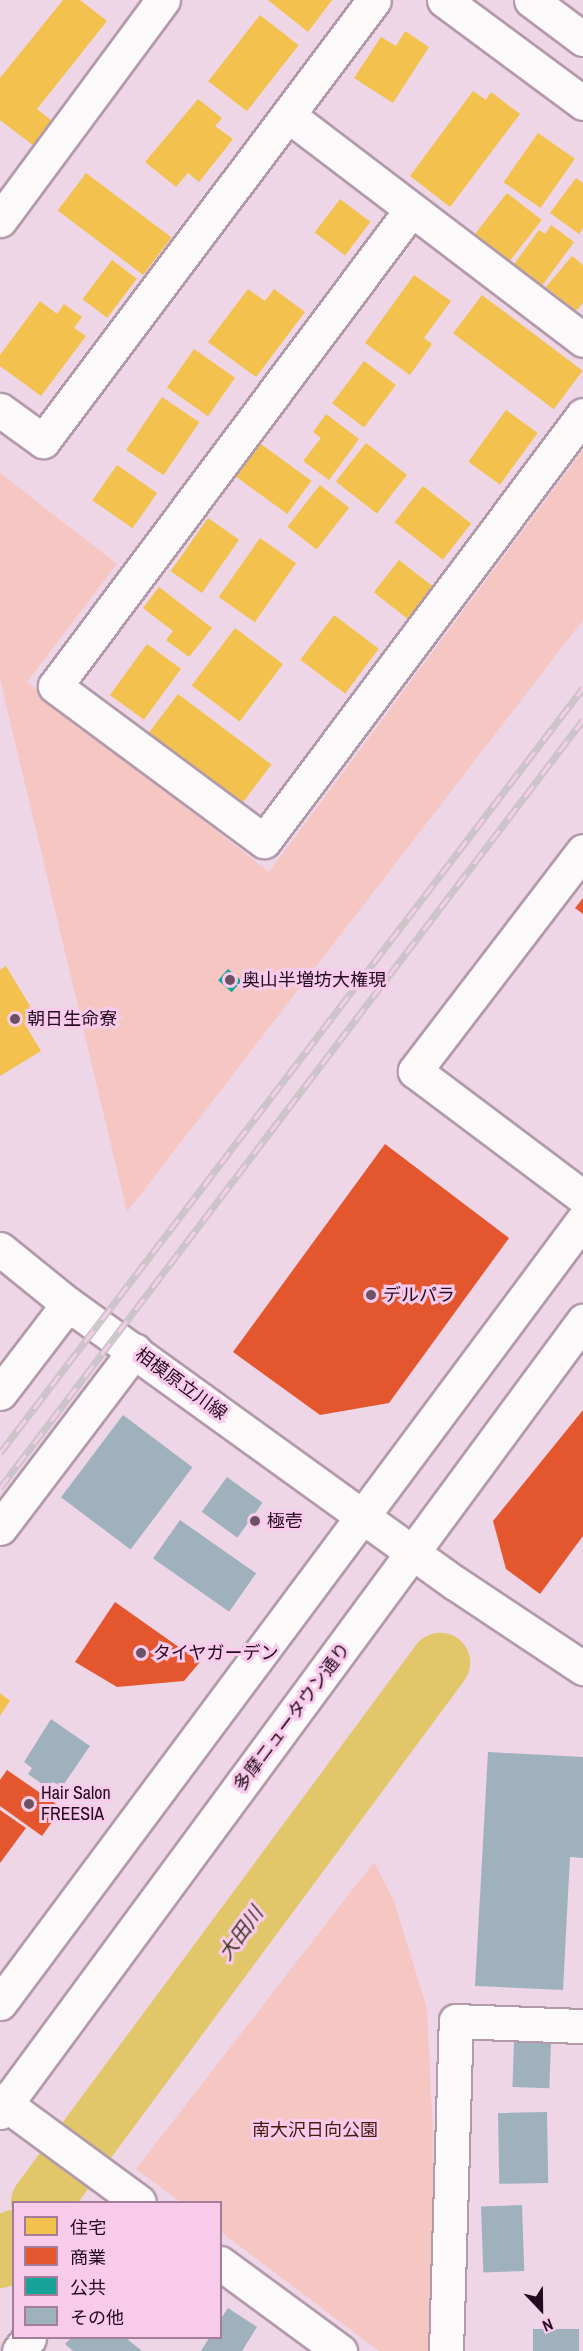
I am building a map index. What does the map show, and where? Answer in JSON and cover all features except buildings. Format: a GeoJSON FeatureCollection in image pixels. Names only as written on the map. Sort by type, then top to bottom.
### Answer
{"type":"FeatureCollection","features":[{"type":"Feature","properties":{"kind":"street"},"geometry":{"type":"LineString","coordinates":[[0,220],[163,0]]}},
{"type":"Feature","properties":{"kind":"street"},"geometry":{"type":"LineString","coordinates":[[0,410],[43,441],[374,0]]}},
{"type":"Feature","properties":{"kind":"street"},"geometry":{"type":"LineString","coordinates":[[444,0],[583,103]]}},
{"type":"Feature","properties":{"kind":"street"},"geometry":{"type":"LineString","coordinates":[[531,0],[583,39]]}},
{"type":"Feature","properties":{"kind":"street"},"geometry":{"type":"LineString","coordinates":[[288,116],[583,340]]}},
{"type":"Feature","properties":{"kind":"street"},"geometry":{"type":"LineString","coordinates":[[411,210],[55,686],[264,841],[583,415]]}},
{"type":"Feature","properties":{"kind":"street"},"geometry":{"type":"LineString","coordinates":[[583,851],[416,1071],[583,1197]]}},
{"type":"Feature","properties":{"kind":"street"},"geometry":{"type":"LineString","coordinates":[[4,1988],[363,1516],[583,1220]]}},
{"type":"Feature","properties":{"kind":"street","name":"相模原立川線"},"geometry":{"type":"LineString","coordinates":[[0,1250],[68,1304],[414,1553],[556,1654],[583,1668]]}},
{"type":"Feature","properties":{"kind":"street"},"geometry":{"type":"LineString","coordinates":[[0,1394],[68,1304]]}},
{"type":"Feature","properties":{"kind":"street","name":"多摩ニュータウン通り"},"geometry":{"type":"LineString","coordinates":[[2,2105],[414,1553],[583,1321]]}},
{"type":"Feature","properties":{"kind":"street"},"geometry":{"type":"LineString","coordinates":[[0,1528],[135,1350]]}},
{"type":"Feature","properties":{"kind":"street"},"geometry":{"type":"LineString","coordinates":[[446,2351],[456,2021],[583,2026]]}},
{"type":"Feature","properties":{"kind":"street"},"geometry":{"type":"LineString","coordinates":[[2,2105],[52,2138],[128,2196]]}},
{"type":"Feature","properties":{"kind":"street"},"geometry":{"type":"LineString","coordinates":[[222,2264],[340,2351]]}},
{"type":"Feature","properties":{"kind":"green space"},"geometry":{"type":"Polygon","coordinates":[[[583,450],[583,620],[127,1212],[0,679],[0,473],[117,564],[27,682],[269,872],[583,450]]]}},
{"type":"Feature","properties":{"kind":"green space","name":"南大沢日向公園"},"geometry":{"type":"Polygon","coordinates":[[[374,1862],[394,1901],[427,2009],[433,2134],[435,2351],[379,2351],[222,2233],[222,2201],[180,2201],[136,2169],[374,1862]]]}},
{"type":"Feature","properties":{"kind":"waterway","name":"大田川"},"geometry":{"type":"LineString","coordinates":[[42,2201],[440,1663]]}},
{"type":"Feature","properties":{"kind":"waterway","name":"大田川"},"geometry":{"type":"LineString","coordinates":[[0,2258],[12,2243]]}},
{"type":"Feature","properties":{"kind":"railway"},"geometry":{"type":"LineString","coordinates":[[0,1453],[583,688]]}},
{"type":"Feature","properties":{"kind":"railway"},"geometry":{"type":"LineString","coordinates":[[0,1488],[583,720]]}},
{"type":"Feature","properties":{"kind":"place","name":"奥山半増坊大権現"},"geometry":{"type":"Point","coordinates":[230,980]}},
{"type":"Feature","properties":{"kind":"place","name":"朝日生命寮"},"geometry":{"type":"Point","coordinates":[15,1019]}},
{"type":"Feature","properties":{"kind":"place","name":"デルパラ"},"geometry":{"type":"Point","coordinates":[371,1295]}},
{"type":"Feature","properties":{"kind":"place","name":"極壱"},"geometry":{"type":"Point","coordinates":[255,1521]}},
{"type":"Feature","properties":{"kind":"place","name":"タイヤガーデン"},"geometry":{"type":"Point","coordinates":[141,1653]}},
{"type":"Feature","properties":{"kind":"place","name":"Hair Salon FREESIA"},"geometry":{"type":"Point","coordinates":[29,1804]}}]}
